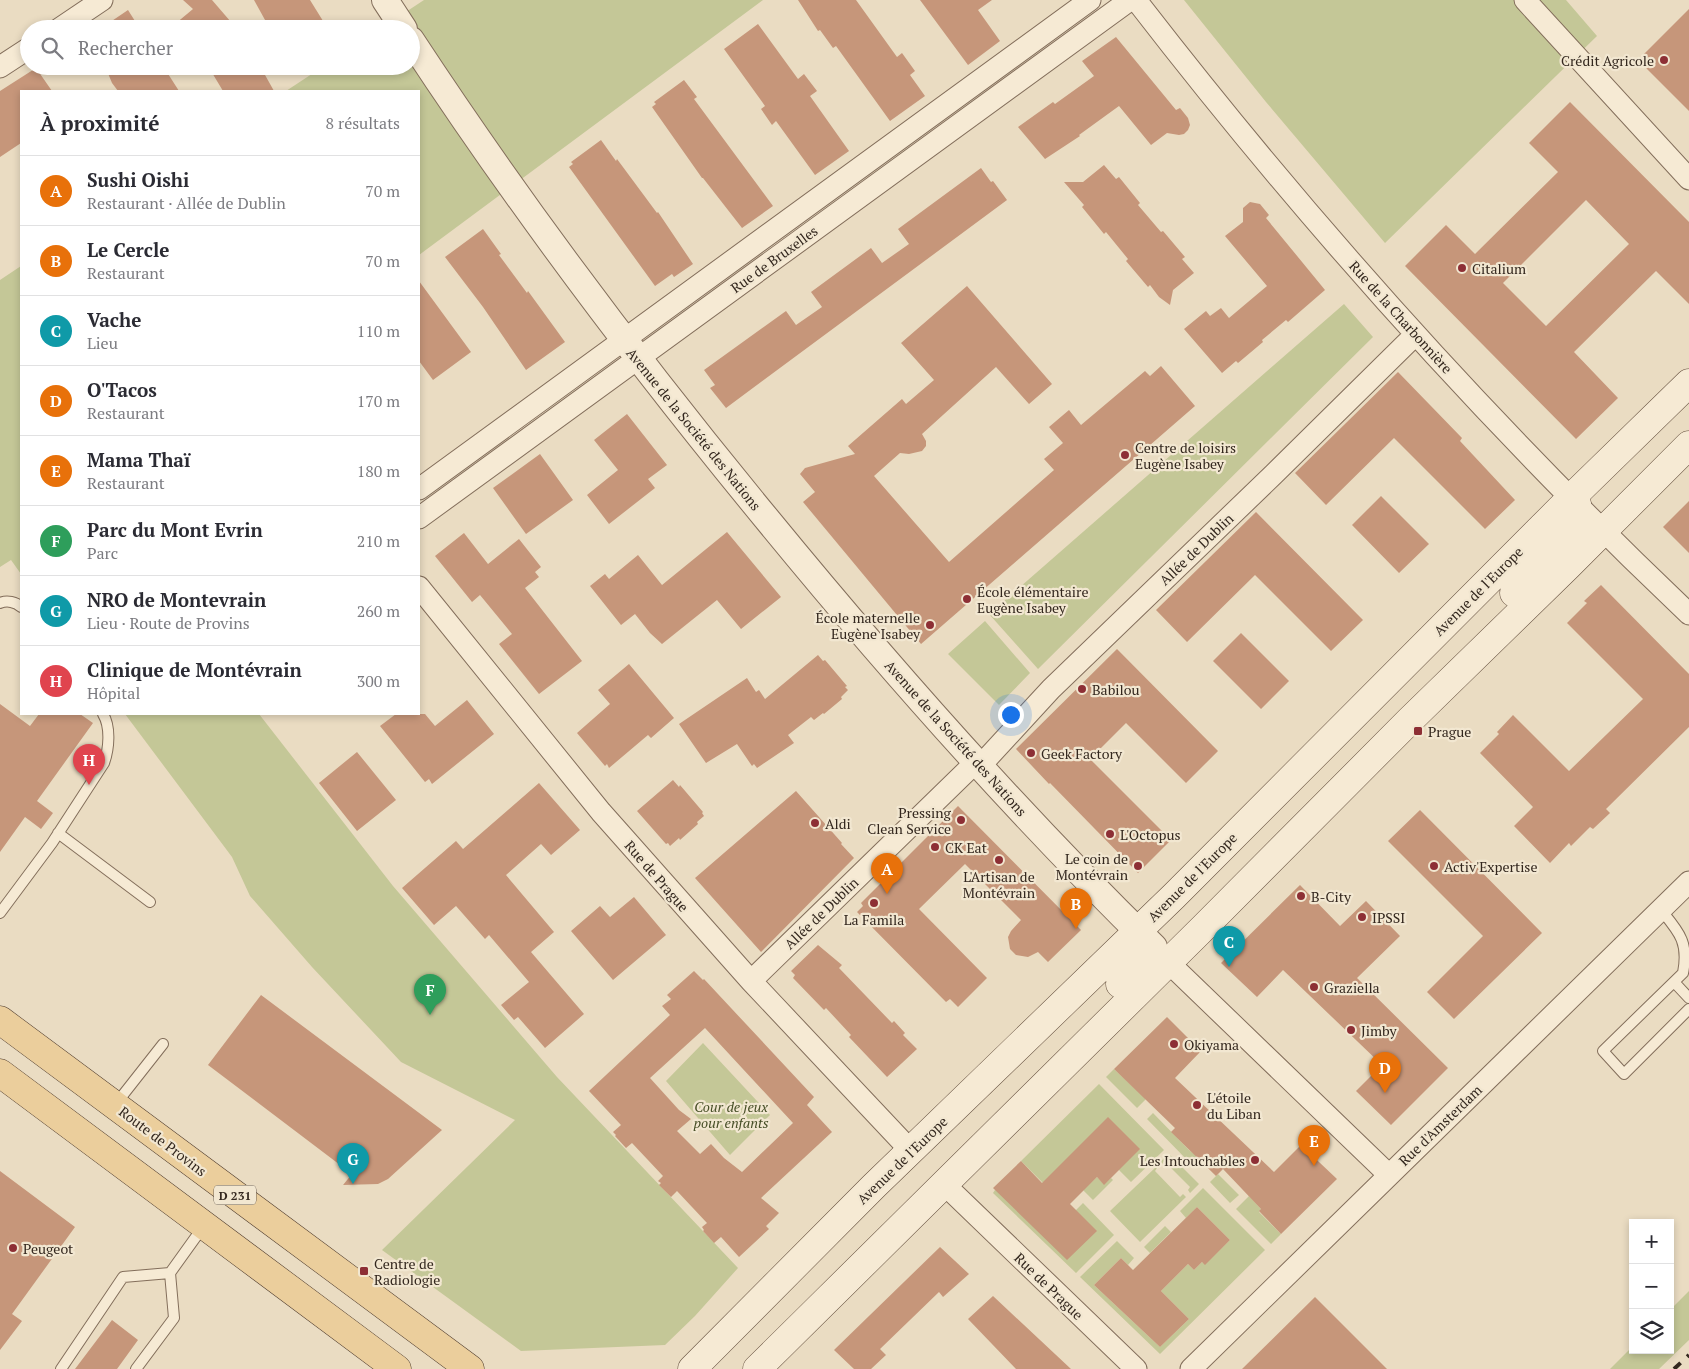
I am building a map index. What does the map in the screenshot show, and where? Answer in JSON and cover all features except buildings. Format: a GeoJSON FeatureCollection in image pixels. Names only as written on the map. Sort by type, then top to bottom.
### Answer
{"type":"FeatureCollection","features":[{"type":"Feature","properties":{"kind":"main road","name":"Avenue de l'Europe"},"geometry":{"type":"LineString","coordinates":[[692,1369],[911,1150],[1152,945],[1471,660],[1689,383]]}},
{"type":"Feature","properties":{"kind":"main road"},"geometry":{"type":"LineString","coordinates":[[1471,660],[1489,618],[1580,526],[1592,504],[1689,406]]}},
{"type":"Feature","properties":{"kind":"main road","name":"Avenue de l'Europe"},"geometry":{"type":"LineString","coordinates":[[757,1369],[953,1193],[1012,1117],[1152,945],[1174,896],[1293,776],[1587,514],[1689,446]]}},
{"type":"Feature","properties":{"kind":"main road","name":"Route de Provins"},"geometry":{"type":"LineString","coordinates":[[0,1020],[470,1369]]}},
{"type":"Feature","properties":{"kind":"main road"},"geometry":{"type":"LineString","coordinates":[[0,1073],[397,1369]]}},
{"type":"Feature","properties":{"kind":"street"},"geometry":{"type":"LineString","coordinates":[[72,20],[102,0]]}},
{"type":"Feature","properties":{"kind":"street"},"geometry":{"type":"LineString","coordinates":[[385,0],[398,20]]}},
{"type":"Feature","properties":{"kind":"street","name":"Rue de Bruxelles"},"geometry":{"type":"LineString","coordinates":[[420,517],[631,349],[1090,0]]}},
{"type":"Feature","properties":{"kind":"street","name":"Rue de Bruxelles"},"geometry":{"type":"LineString","coordinates":[[420,488],[631,349],[1130,0]]}},
{"type":"Feature","properties":{"kind":"street","name":"Rue de la Charbonnière"},"geometry":{"type":"LineString","coordinates":[[1136,0],[1248,142],[1415,335],[1545,473],[1689,614]]}},
{"type":"Feature","properties":{"kind":"street"},"geometry":{"type":"LineString","coordinates":[[1525,0],[1689,179]]}},
{"type":"Feature","properties":{"kind":"street","name":"Avenue de la Société des Nations"},"geometry":{"type":"LineString","coordinates":[[420,53],[486,150],[631,349],[834,602],[978,764],[1110,905],[1389,1175]]}},
{"type":"Feature","properties":{"kind":"street"},"geometry":{"type":"LineString","coordinates":[[0,67],[20,54]]}},
{"type":"Feature","properties":{"kind":"street","name":"Allée de Dublin"},"geometry":{"type":"LineString","coordinates":[[751,981],[978,764],[1052,689],[1415,335]]}},
{"type":"Feature","properties":{"kind":"street","name":"Rue de Prague"},"geometry":{"type":"LineString","coordinates":[[420,588],[601,812],[751,981],[911,1150]]}},
{"type":"Feature","properties":{"kind":"street","name":"Rue d'Amsterdam"},"geometry":{"type":"LineString","coordinates":[[1191,1369],[1689,882]]}},
{"type":"Feature","properties":{"kind":"street","name":"Rue de Prague"},"geometry":{"type":"LineString","coordinates":[[953,1193],[1136,1369]]}},
{"type":"Feature","properties":{"kind":"lane"},"geometry":{"type":"LineString","coordinates":[[0,603],[4,601],[17,603],[20,606]]}},
{"type":"Feature","properties":{"kind":"lane"},"geometry":{"type":"LineString","coordinates":[[0,913],[58,833],[104,763],[108,751],[106,720],[104,715]]}},
{"type":"Feature","properties":{"kind":"lane"},"geometry":{"type":"LineString","coordinates":[[58,833],[150,902]]}},
{"type":"Feature","properties":{"kind":"lane"},"geometry":{"type":"LineString","coordinates":[[1661,910],[1686,941],[1688,961],[1683,973],[1603,1051],[1624,1074],[1689,1009]]}},
{"type":"Feature","properties":{"kind":"lane"},"geometry":{"type":"LineString","coordinates":[[1674,982],[1689,998]]}},
{"type":"Feature","properties":{"kind":"lane"},"geometry":{"type":"LineString","coordinates":[[114,1105],[163,1044]]}},
{"type":"Feature","properties":{"kind":"lane"},"geometry":{"type":"LineString","coordinates":[[136,1369],[174,1318],[170,1273],[205,1224]]}},
{"type":"Feature","properties":{"kind":"lane"},"geometry":{"type":"LineString","coordinates":[[61,1369],[123,1277],[170,1273]]}},
{"type":"Feature","properties":{"kind":"green space"},"geometry":{"type":"Polygon","coordinates":[[[424,0],[763,0],[420,254],[420,90],[288,90],[310,75],[420,75],[420,20],[394,20],[424,0]]]}},
{"type":"Feature","properties":{"kind":"green space"},"geometry":{"type":"Polygon","coordinates":[[[1184,0],[1566,0],[1597,36],[1385,243],[1266,102],[1184,0]]]}},
{"type":"Feature","properties":{"kind":"green space"},"geometry":{"type":"Polygon","coordinates":[[[20,267],[20,573],[11,560],[0,567],[0,280],[20,267]]]}},
{"type":"Feature","properties":{"kind":"green space"},"geometry":{"type":"Polygon","coordinates":[[[1344,304],[1373,337],[1038,669],[989,614],[1344,304]]]}},
{"type":"Feature","properties":{"kind":"green space"},"geometry":{"type":"Polygon","coordinates":[[[985,621],[1030,673],[999,705],[948,654],[985,621]]]}},
{"type":"Feature","properties":{"kind":"green space"},"geometry":{"type":"Polygon","coordinates":[[[126,715],[260,715],[393,886],[557,1077],[738,1268],[695,1316],[665,1345],[521,1351],[382,1250],[515,1120],[401,1062],[312,967],[250,896],[232,857],[126,715]]]}},
{"type":"Feature","properties":{"kind":"green space","name":"Cour de jeux pour enfants"},"geometry":{"type":"Polygon","coordinates":[[[703,1043],[770,1115],[730,1155],[666,1081],[703,1043]]]}},
{"type":"Feature","properties":{"kind":"green space"},"geometry":{"type":"Polygon","coordinates":[[[1114,1069],[1146,1099],[1137,1108],[1106,1077],[1114,1069]]]}},
{"type":"Feature","properties":{"kind":"green space"},"geometry":{"type":"Polygon","coordinates":[[[1099,1084],[1164,1150],[1131,1182],[1119,1170],[1043,1183],[1021,1161],[1099,1084]]]}},
{"type":"Feature","properties":{"kind":"green space"},"geometry":{"type":"Polygon","coordinates":[[[1153,1113],[1197,1156],[1190,1163],[1147,1119],[1153,1113]]]}},
{"type":"Feature","properties":{"kind":"green space"},"geometry":{"type":"Polygon","coordinates":[[[1169,1154],[1199,1184],[1190,1193],[1188,1190],[1190,1187],[1164,1161],[1162,1164],[1160,1162],[1169,1154]]]}},
{"type":"Feature","properties":{"kind":"green space"},"geometry":{"type":"Polygon","coordinates":[[[1156,1167],[1155,1171],[1180,1197],[1183,1194],[1186,1197],[1140,1242],[1110,1211],[1156,1167]]]}},
{"type":"Feature","properties":{"kind":"green space"},"geometry":{"type":"Polygon","coordinates":[[[1218,1174],[1239,1195],[1230,1203],[1210,1182],[1218,1174]]]}},
{"type":"Feature","properties":{"kind":"green space"},"geometry":{"type":"Polygon","coordinates":[[[1097,1177],[1104,1184],[1111,1178],[1113,1180],[1093,1200],[1083,1190],[1097,1177]]]}},
{"type":"Feature","properties":{"kind":"green space"},"geometry":{"type":"Polygon","coordinates":[[[1203,1188],[1265,1250],[1160,1354],[1080,1277],[1117,1241],[1134,1258],[1128,1265],[1121,1258],[1094,1285],[1160,1347],[1189,1319],[1161,1291],[1188,1264],[1194,1270],[1202,1262],[1205,1264],[1230,1240],[1197,1207],[1186,1218],[1180,1211],[1203,1188]]]}},
{"type":"Feature","properties":{"kind":"green space"},"geometry":{"type":"Polygon","coordinates":[[[995,1190],[1076,1210],[1083,1203],[1114,1235],[1076,1273],[993,1193],[995,1190]]]}},
{"type":"Feature","properties":{"kind":"green space"},"geometry":{"type":"Polygon","coordinates":[[[1249,1196],[1261,1209],[1259,1212],[1281,1234],[1271,1244],[1236,1209],[1249,1196]]]}},
{"type":"Feature","properties":{"kind":"green space"},"geometry":{"type":"Polygon","coordinates":[[[1165,1226],[1171,1232],[1150,1253],[1144,1247],[1165,1226]]]}},
{"type":"Feature","properties":{"kind":"green space"},"geometry":{"type":"Polygon","coordinates":[[[1689,1291],[1689,1340],[1659,1369],[1610,1369],[1629,1350],[1629,1354],[1674,1354],[1674,1306],[1689,1291]]]}},
{"type":"Feature","properties":{"kind":"railway"},"geometry":{"type":"LineString","coordinates":[[1674,1369],[1689,1355]]}},
{"type":"Feature","properties":{"kind":"place","name":"Crédit Agricole"},"geometry":{"type":"Point","coordinates":[1664,60]}},
{"type":"Feature","properties":{"kind":"place","name":"Citalium"},"geometry":{"type":"Point","coordinates":[1462,268]}},
{"type":"Feature","properties":{"kind":"place","name":"Centre de loisirs Eugène Isabey"},"geometry":{"type":"Point","coordinates":[1125,455]}},
{"type":"Feature","properties":{"kind":"place","name":"École élémentaire Eugène Isabey"},"geometry":{"type":"Point","coordinates":[967,599]}},
{"type":"Feature","properties":{"kind":"place","name":"École maternelle Eugène Isabey"},"geometry":{"type":"Point","coordinates":[930,625]}},
{"type":"Feature","properties":{"kind":"place","name":"Babilou"},"geometry":{"type":"Point","coordinates":[1082,689]}},
{"type":"Feature","properties":{"kind":"place","name":"Prague"},"geometry":{"type":"Point","coordinates":[1418,731]}},
{"type":"Feature","properties":{"kind":"place","name":"Geek Factory"},"geometry":{"type":"Point","coordinates":[1031,753]}},
{"type":"Feature","properties":{"kind":"place","name":"Clinique de Montévrain"},"geometry":{"type":"Point","coordinates":[89,785]}},
{"type":"Feature","properties":{"kind":"place","name":"Pressing Clean Service"},"geometry":{"type":"Point","coordinates":[961,820]}},
{"type":"Feature","properties":{"kind":"place","name":"Aldi"},"geometry":{"type":"Point","coordinates":[815,823]}},
{"type":"Feature","properties":{"kind":"place","name":"L'Octopus"},"geometry":{"type":"Point","coordinates":[1110,834]}},
{"type":"Feature","properties":{"kind":"place","name":"CK Eat"},"geometry":{"type":"Point","coordinates":[935,847]}},
{"type":"Feature","properties":{"kind":"place","name":"L'Artisan de Montévrain"},"geometry":{"type":"Point","coordinates":[999,860]}},
{"type":"Feature","properties":{"kind":"place","name":"Le coin de Montévrain"},"geometry":{"type":"Point","coordinates":[1138,866]}},
{"type":"Feature","properties":{"kind":"place","name":"Activ'Expertise"},"geometry":{"type":"Point","coordinates":[1434,866]}},
{"type":"Feature","properties":{"kind":"place","name":"Sushi Oishi"},"geometry":{"type":"Point","coordinates":[887,894]}},
{"type":"Feature","properties":{"kind":"place","name":"B-City"},"geometry":{"type":"Point","coordinates":[1301,896]}},
{"type":"Feature","properties":{"kind":"place","name":"La Famila"},"geometry":{"type":"Point","coordinates":[874,903]}},
{"type":"Feature","properties":{"kind":"place","name":"IPSSI"},"geometry":{"type":"Point","coordinates":[1362,917]}},
{"type":"Feature","properties":{"kind":"place","name":"Le Cercle"},"geometry":{"type":"Point","coordinates":[1076,929]}},
{"type":"Feature","properties":{"kind":"place","name":"Vache"},"geometry":{"type":"Point","coordinates":[1229,967]}},
{"type":"Feature","properties":{"kind":"place","name":"Graziella"},"geometry":{"type":"Point","coordinates":[1314,987]}},
{"type":"Feature","properties":{"kind":"place","name":"Parc du Mont Evrin"},"geometry":{"type":"Point","coordinates":[430,1015]}},
{"type":"Feature","properties":{"kind":"place","name":"Jimby"},"geometry":{"type":"Point","coordinates":[1351,1030]}},
{"type":"Feature","properties":{"kind":"place","name":"Okiyama"},"geometry":{"type":"Point","coordinates":[1174,1044]}},
{"type":"Feature","properties":{"kind":"place","name":"O'Tacos"},"geometry":{"type":"Point","coordinates":[1385,1093]}},
{"type":"Feature","properties":{"kind":"place","name":"L'étoile du Liban"},"geometry":{"type":"Point","coordinates":[1197,1105]}},
{"type":"Feature","properties":{"kind":"place","name":"Les Intouchables"},"geometry":{"type":"Point","coordinates":[1255,1160]}},
{"type":"Feature","properties":{"kind":"place","name":"Mama Thaï"},"geometry":{"type":"Point","coordinates":[1314,1166]}},
{"type":"Feature","properties":{"kind":"place","name":"NRO de Montevrain"},"geometry":{"type":"Point","coordinates":[353,1184]}},
{"type":"Feature","properties":{"kind":"place","name":"Peugeot"},"geometry":{"type":"Point","coordinates":[13,1248]}},
{"type":"Feature","properties":{"kind":"place","name":"Centre de Radiologie"},"geometry":{"type":"Point","coordinates":[364,1271]}}]}
